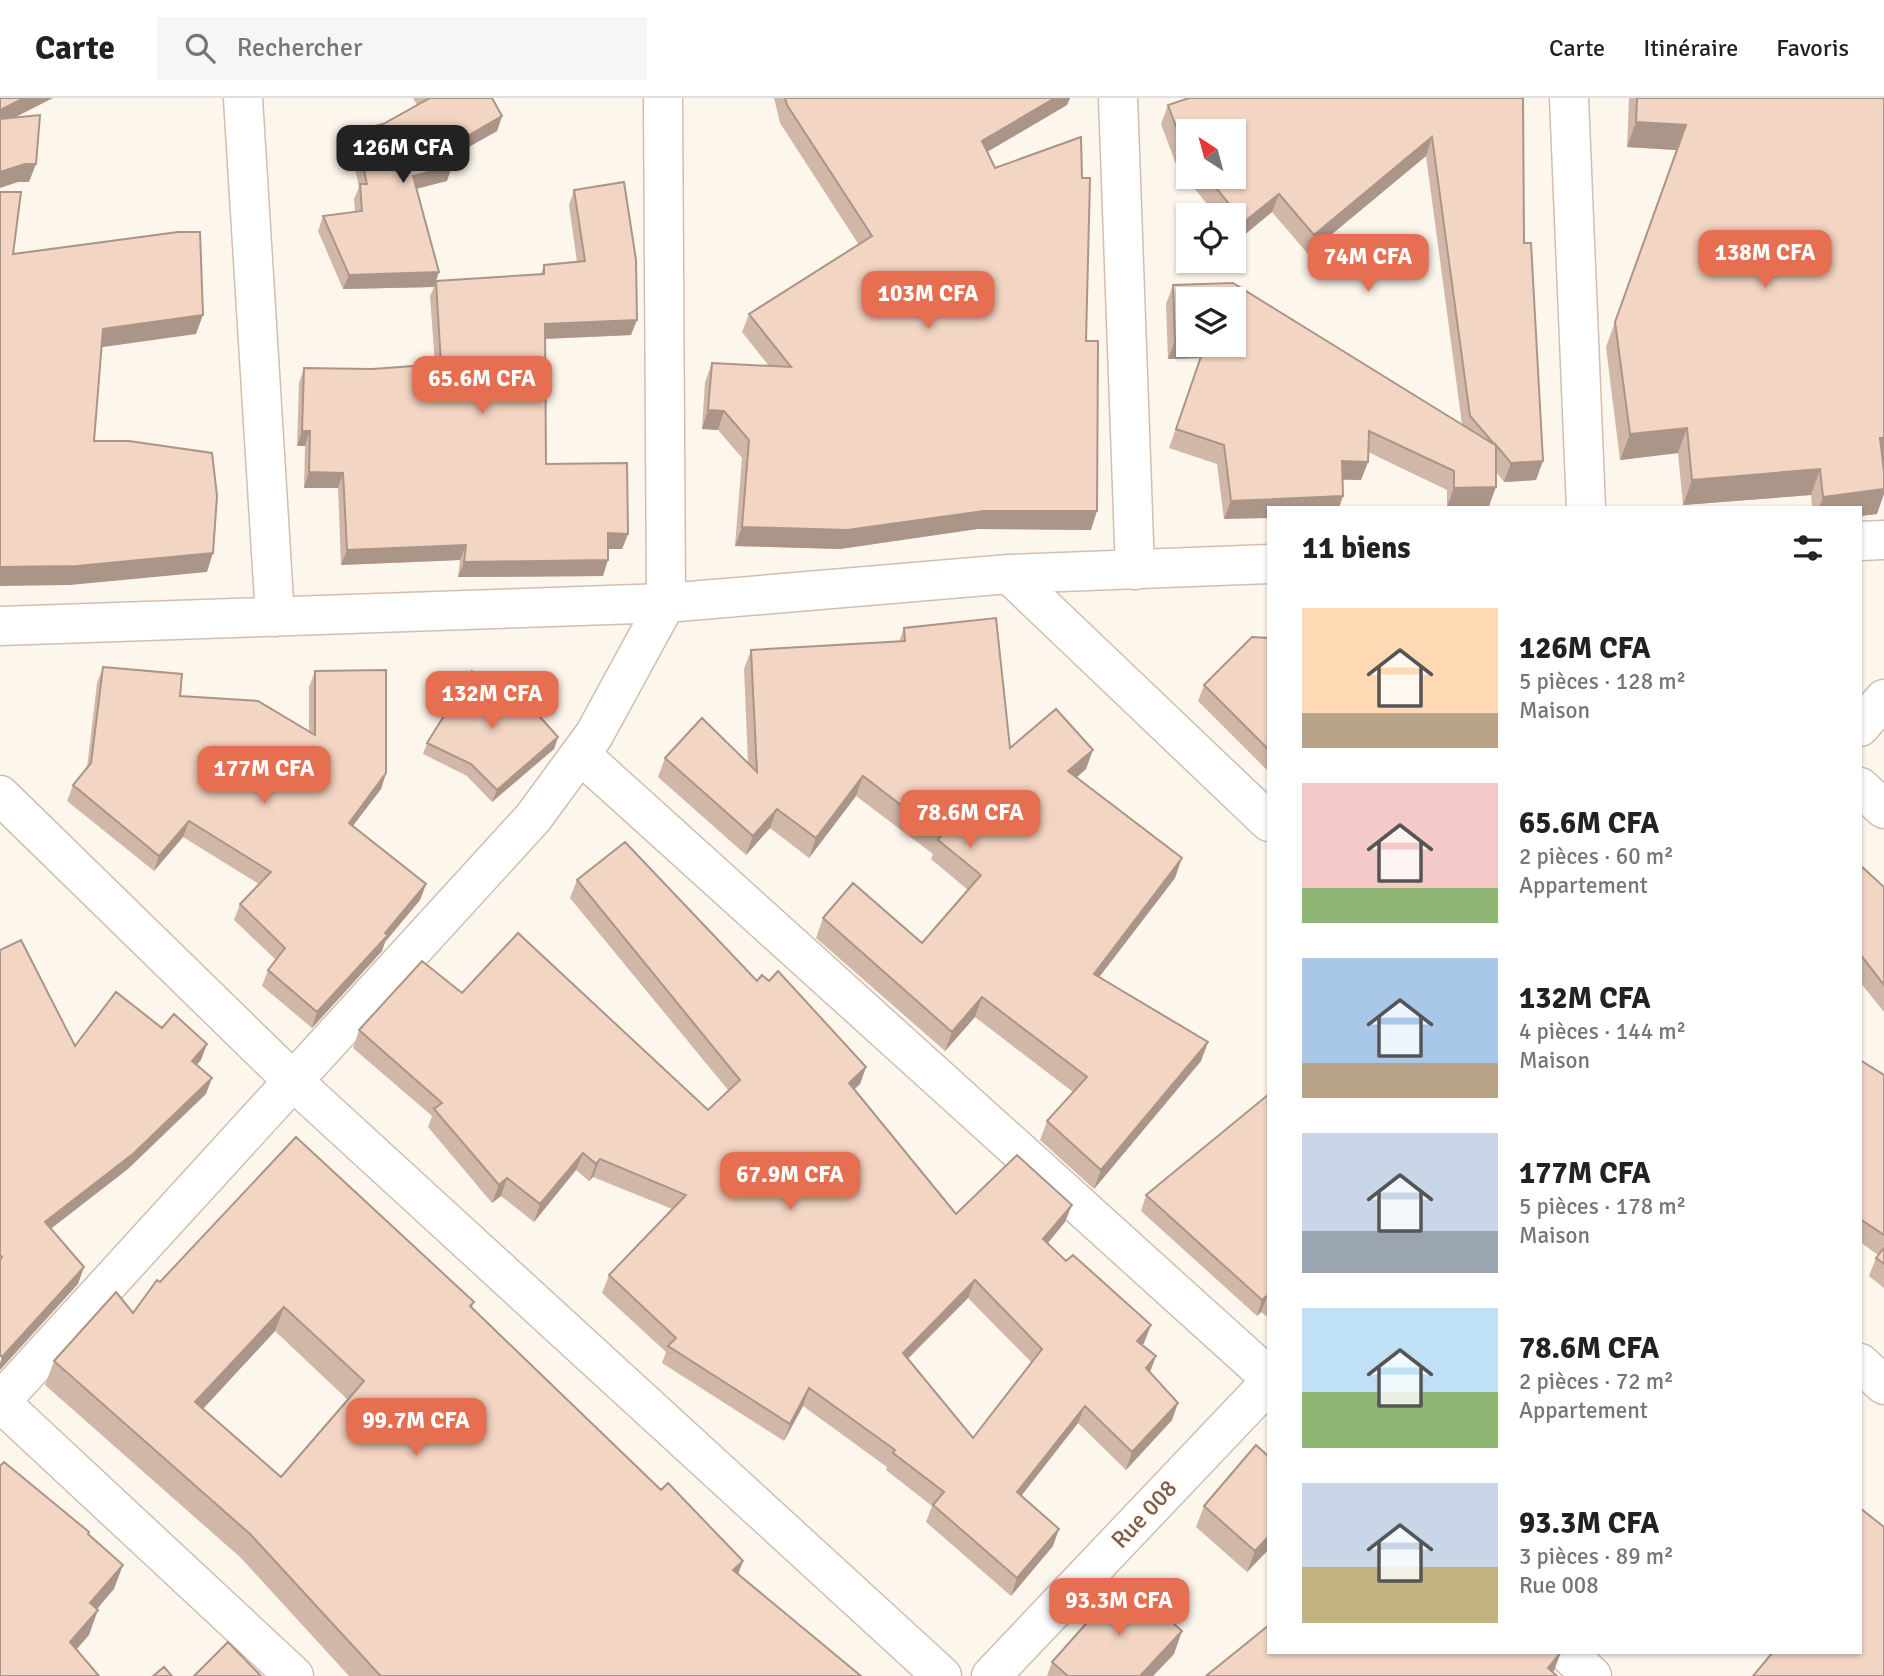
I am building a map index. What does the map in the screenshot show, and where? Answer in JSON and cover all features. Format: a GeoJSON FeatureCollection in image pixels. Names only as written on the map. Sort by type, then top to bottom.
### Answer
{"type":"FeatureCollection","features":[{"type":"Feature","properties":{"kind":"street"},"geometry":{"type":"LineString","coordinates":[[243,98],[275,617]]}},
{"type":"Feature","properties":{"kind":"street"},"geometry":{"type":"LineString","coordinates":[[294,1676],[0,1402],[533,818],[580,754],[629,674],[666,603],[663,98]]}},
{"type":"Feature","properties":{"kind":"street"},"geometry":{"type":"LineString","coordinates":[[1118,98],[1135,570]]}},
{"type":"Feature","properties":{"kind":"street"},"geometry":{"type":"LineString","coordinates":[[1569,98],[1586,506]]}},
{"type":"Feature","properties":{"kind":"street"},"geometry":{"type":"LineString","coordinates":[[1862,541],[1884,540]]}},
{"type":"Feature","properties":{"kind":"street"},"geometry":{"type":"LineString","coordinates":[[0,626],[666,603],[1009,574],[1267,564]]}},
{"type":"Feature","properties":{"kind":"street"},"geometry":{"type":"LineString","coordinates":[[1009,574],[1267,820]]}},
{"type":"Feature","properties":{"kind":"street"},"geometry":{"type":"LineString","coordinates":[[1862,725],[1884,699]]}},
{"type":"Feature","properties":{"kind":"street"},"geometry":{"type":"LineString","coordinates":[[580,754],[1267,1375]]}},
{"type":"Feature","properties":{"kind":"street"},"geometry":{"type":"LineString","coordinates":[[1862,789],[1884,809]]}},
{"type":"Feature","properties":{"kind":"street"},"geometry":{"type":"LineString","coordinates":[[0,795],[293,1081],[942,1676]]}},
{"type":"Feature","properties":{"kind":"street"},"geometry":{"type":"LineString","coordinates":[[1862,1365],[1884,1385]]}},
{"type":"Feature","properties":{"kind":"street","name":"Rue 008"},"geometry":{"type":"LineString","coordinates":[[991,1676],[1267,1385]]}},
{"type":"Feature","properties":{"kind":"street"},"geometry":{"type":"LineString","coordinates":[[1568,1654],[1592,1676]]}},
{"type":"Feature","properties":{"kind":"building"},"geometry":{"type":"Polygon","coordinates":[[[0,98],[24,98],[0,110],[0,98]]]}},
{"type":"Feature","properties":{"kind":"building"},"geometry":{"type":"Polygon","coordinates":[[[427,98],[492,98],[502,116],[443,150],[452,166],[413,176],[439,272],[349,275],[323,216],[362,211],[360,184],[367,184],[355,131],[383,124],[427,98]]]}},
{"type":"Feature","properties":{"kind":"building"},"geometry":{"type":"Polygon","coordinates":[[[785,98],[1055,98],[982,141],[995,168],[1081,137],[1082,178],[1090,178],[1086,341],[1098,341],[1097,511],[984,511],[847,530],[742,527],[749,440],[724,411],[708,410],[712,363],[791,367],[749,314],[872,236],[785,98]]]}},
{"type":"Feature","properties":{"kind":"building"},"geometry":{"type":"Polygon","coordinates":[[[1189,98],[1523,98],[1524,243],[1531,243],[1543,461],[1511,463],[1496,445],[1496,487],[1454,488],[1454,471],[1369,431],[1368,462],[1342,461],[1343,496],[1231,501],[1224,445],[1176,429],[1201,357],[1246,357],[1246,291],[1495,445],[1470,416],[1432,137],[1314,235],[1279,194],[1246,220],[1246,203],[1228,203],[1217,189],[1246,189],[1246,119],[1176,119],[1176,126],[1168,105],[1189,98]]]}},
{"type":"Feature","properties":{"kind":"building"},"geometry":{"type":"Polygon","coordinates":[[[1637,98],[1884,98],[1884,438],[1880,438],[1884,489],[1823,497],[1820,469],[1692,480],[1687,428],[1630,434],[1615,322],[1686,125],[1636,122],[1637,98]]]}},
{"type":"Feature","properties":{"kind":"building"},"geometry":{"type":"Polygon","coordinates":[[[40,115],[36,164],[25,164],[0,172],[0,119],[40,115]]]}},
{"type":"Feature","properties":{"kind":"building"},"geometry":{"type":"Polygon","coordinates":[[[624,182],[636,260],[637,320],[545,324],[546,464],[627,463],[628,534],[608,533],[608,560],[464,562],[466,545],[347,550],[343,473],[309,472],[310,431],[302,431],[304,368],[372,369],[441,364],[436,281],[544,274],[544,265],[585,261],[574,190],[624,182]]]}},
{"type":"Feature","properties":{"kind":"building"},"geometry":{"type":"Polygon","coordinates":[[[0,192],[21,192],[13,254],[178,232],[200,232],[203,315],[103,329],[94,441],[129,441],[212,453],[217,496],[213,553],[77,566],[0,567],[0,192]]]}},
{"type":"Feature","properties":{"kind":"building"},"geometry":{"type":"Polygon","coordinates":[[[1233,283],[1239,287],[1176,287],[1175,341],[1173,285],[1233,283]]]}},
{"type":"Feature","properties":{"kind":"building"},"geometry":{"type":"Polygon","coordinates":[[[996,618],[1010,748],[1056,709],[1093,750],[1068,771],[1182,858],[1094,974],[1208,1042],[1101,1170],[1047,1121],[1087,1077],[982,997],[952,1032],[823,918],[853,883],[922,943],[981,875],[938,840],[941,836],[863,776],[816,838],[777,809],[753,836],[665,758],[702,718],[757,772],[751,650],[905,641],[904,628],[996,618]]]}},
{"type":"Feature","properties":{"kind":"building"},"geometry":{"type":"Polygon","coordinates":[[[1252,637],[1267,638],[1267,748],[1204,685],[1252,637]]]}},
{"type":"Feature","properties":{"kind":"building"},"geometry":{"type":"Polygon","coordinates":[[[103,667],[182,674],[180,696],[258,701],[315,735],[315,671],[386,670],[386,773],[349,823],[426,884],[385,933],[388,935],[317,1012],[268,970],[285,948],[240,904],[271,872],[189,821],[159,856],[73,785],[91,763],[103,667]]]}},
{"type":"Feature","properties":{"kind":"building"},"geometry":{"type":"Polygon","coordinates":[[[472,671],[533,709],[558,737],[497,790],[471,764],[427,743],[472,671]]]}},
{"type":"Feature","properties":{"kind":"building"},"geometry":{"type":"Polygon","coordinates":[[[625,842],[757,981],[762,975],[769,981],[778,971],[866,1067],[849,1083],[956,1214],[1017,1155],[1072,1205],[1043,1239],[1066,1261],[1073,1255],[1151,1325],[1137,1341],[1156,1356],[1146,1368],[1178,1403],[1132,1452],[1085,1406],[1017,1492],[1059,1529],[1017,1578],[933,1505],[944,1492],[893,1453],[895,1450],[809,1388],[790,1424],[668,1346],[676,1338],[609,1275],[686,1195],[600,1159],[596,1164],[583,1153],[540,1204],[507,1178],[499,1185],[434,1109],[442,1103],[359,1030],[422,961],[462,993],[518,933],[708,1110],[740,1080],[577,880],[625,842]],[[975,1280],[903,1353],[973,1438],[1042,1349],[975,1280]]]}},
{"type":"Feature","properties":{"kind":"building"},"geometry":{"type":"Polygon","coordinates":[[[1862,867],[1884,887],[1884,985],[1862,957],[1862,867]]]}},
{"type":"Feature","properties":{"kind":"building"},"geometry":{"type":"Polygon","coordinates":[[[21,940],[75,1046],[116,992],[162,1028],[174,1014],[207,1044],[192,1061],[212,1078],[134,1153],[45,1222],[84,1267],[2,1357],[0,950],[21,940]]]}},
{"type":"Feature","properties":{"kind":"building"},"geometry":{"type":"Polygon","coordinates":[[[1862,1061],[1884,1075],[1884,1235],[1862,1220],[1862,1061]]]}},
{"type":"Feature","properties":{"kind":"building"},"geometry":{"type":"Polygon","coordinates":[[[1267,1096],[1267,1296],[1262,1300],[1146,1195],[1267,1096]]]}},
{"type":"Feature","properties":{"kind":"building"},"geometry":{"type":"Polygon","coordinates":[[[296,1137],[474,1302],[470,1306],[661,1490],[668,1483],[743,1561],[733,1570],[861,1676],[381,1676],[250,1534],[54,1361],[116,1292],[133,1313],[157,1280],[160,1282],[296,1137]],[[284,1307],[195,1402],[281,1477],[364,1381],[284,1307]]]}},
{"type":"Feature","properties":{"kind":"building"},"geometry":{"type":"Polygon","coordinates":[[[1884,1248],[1884,1264],[1876,1258],[1884,1248]]]}},
{"type":"Feature","properties":{"kind":"building"},"geometry":{"type":"Polygon","coordinates":[[[1256,1445],[1267,1455],[1267,1538],[1255,1551],[1204,1506],[1256,1445]]]}},
{"type":"Feature","properties":{"kind":"building"},"geometry":{"type":"Polygon","coordinates":[[[4,1462],[89,1532],[88,1534],[123,1565],[90,1603],[98,1610],[70,1642],[99,1676],[0,1676],[0,1466],[4,1462]]]}},
{"type":"Feature","properties":{"kind":"building"},"geometry":{"type":"Polygon","coordinates":[[[1862,1510],[1884,1527],[1884,1676],[1753,1676],[1771,1654],[1862,1654],[1862,1510]]]}},
{"type":"Feature","properties":{"kind":"building"},"geometry":{"type":"Polygon","coordinates":[[[1125,1580],[1182,1631],[1140,1676],[1068,1676],[1052,1662],[1125,1580]]]}},
{"type":"Feature","properties":{"kind":"building"},"geometry":{"type":"Polygon","coordinates":[[[1267,1627],[1267,1654],[1559,1654],[1548,1668],[1557,1676],[1206,1676],[1267,1627]]]}},
{"type":"Feature","properties":{"kind":"building"},"geometry":{"type":"Polygon","coordinates":[[[228,1642],[261,1676],[194,1676],[228,1642]]]}},
{"type":"Feature","properties":{"kind":"building"},"geometry":{"type":"Polygon","coordinates":[[[164,1667],[172,1676],[153,1676],[164,1667]]]}}]}
